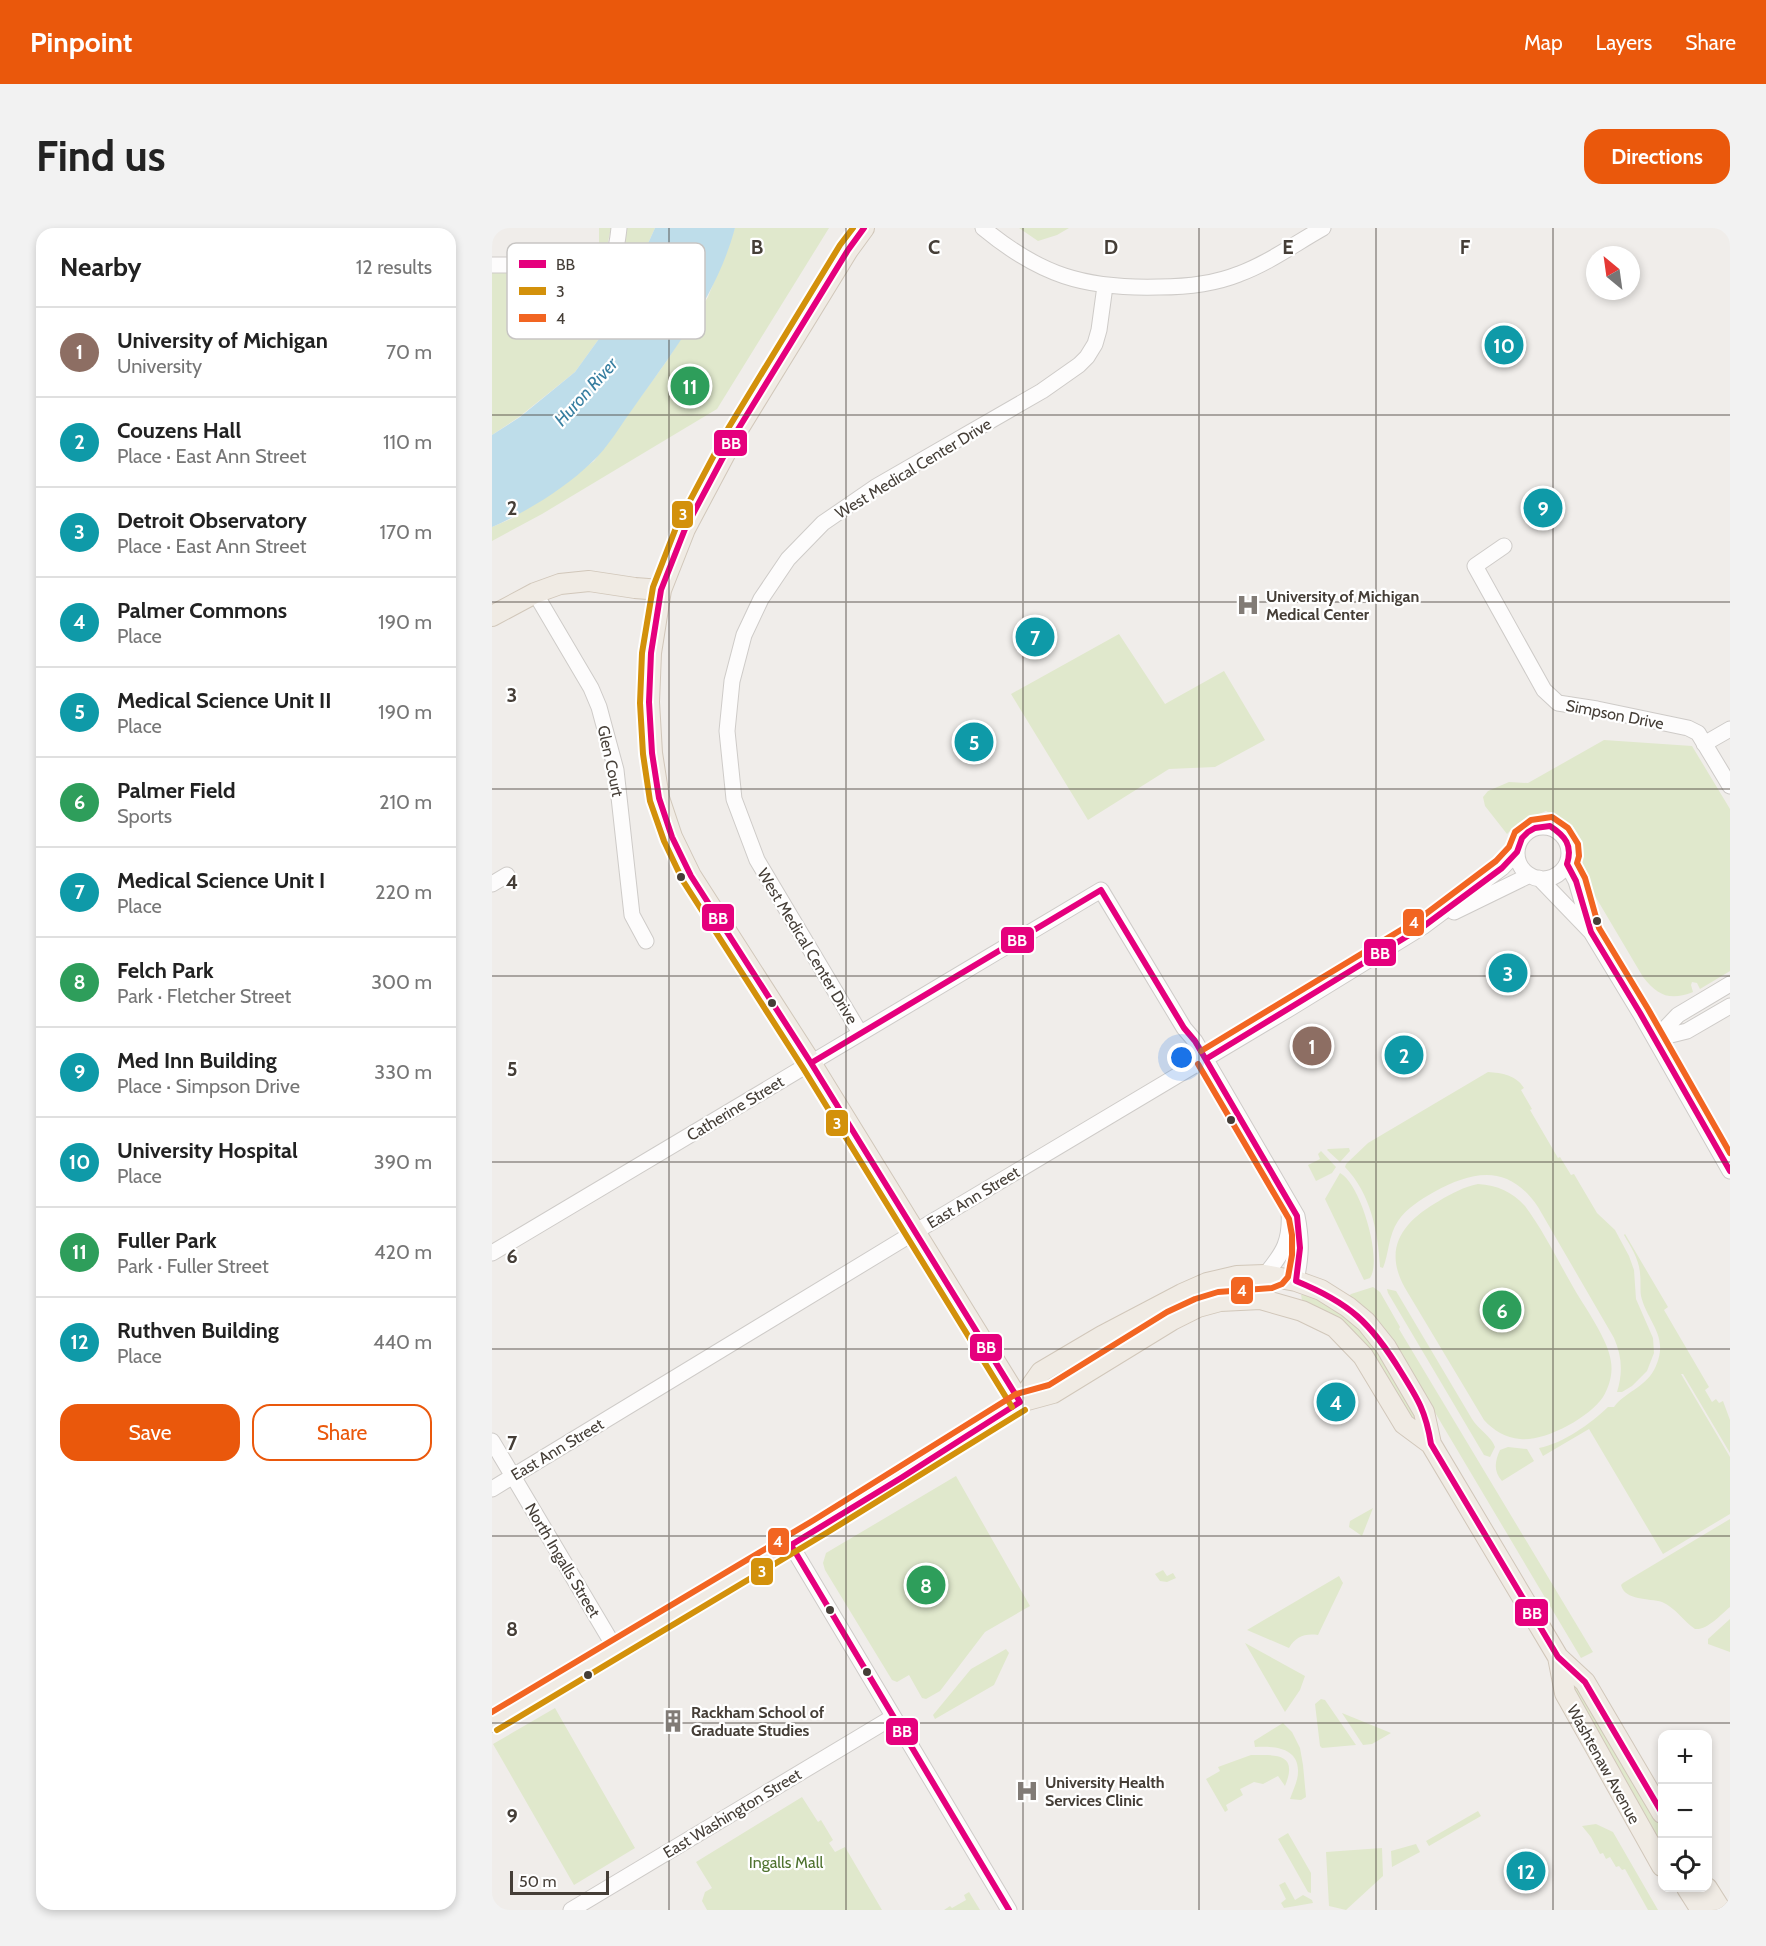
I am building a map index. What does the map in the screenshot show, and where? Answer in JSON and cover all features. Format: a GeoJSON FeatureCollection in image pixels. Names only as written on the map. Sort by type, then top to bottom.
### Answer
{"type":"FeatureCollection","features":[{"type":"Feature","properties":{"kind":"main road"},"geometry":{"type":"LineString","coordinates":[[864,228],[782,355],[737,431],[685,529],[661,590],[651,652],[649,702],[652,753],[659,798],[672,837],[691,876],[811,1063],[1020,1402]]}},
{"type":"Feature","properties":{"kind":"main road"},"geometry":{"type":"LineString","coordinates":[[492,616],[535,593],[560,584],[589,580],[661,590]]}},
{"type":"Feature","properties":{"kind":"main road","name":"Washtenaw Avenue"},"geometry":{"type":"LineString","coordinates":[[1020,1402],[1041,1372],[1102,1336],[1207,1282],[1237,1276],[1265,1275],[1296,1281],[1321,1290],[1348,1306],[1381,1339],[1424,1412],[1431,1444],[1558,1657],[1585,1682],[1658,1806]]}},
{"type":"Feature","properties":{"kind":"main road"},"geometry":{"type":"LineString","coordinates":[[492,1722],[791,1545],[1020,1402],[1053,1393],[1172,1320],[1198,1307],[1220,1301],[1274,1297],[1288,1291],[1296,1281]]}},
{"type":"Feature","properties":{"kind":"main road","name":"Washtenaw Avenue"},"geometry":{"type":"LineString","coordinates":[[1260,1299],[1287,1305],[1315,1316],[1342,1334],[1363,1356],[1404,1424],[1431,1444]]}},
{"type":"Feature","properties":{"kind":"main road","name":"Washtenaw Avenue"},"geometry":{"type":"LineString","coordinates":[[1558,1657],[1565,1693],[1658,1859]]}},
{"type":"Feature","properties":{"kind":"main road"},"geometry":{"type":"LineString","coordinates":[[1678,1892],[1688,1910]]}},
{"type":"Feature","properties":{"kind":"main road"},"geometry":{"type":"LineString","coordinates":[[1690,1892],[1701,1910]]}},
{"type":"Feature","properties":{"kind":"main road"},"geometry":{"type":"LineString","coordinates":[[1710,1892],[1721,1910]]}},
{"type":"Feature","properties":{"kind":"street"},"geometry":{"type":"LineString","coordinates":[[617,243],[619,228]]}},
{"type":"Feature","properties":{"kind":"street"},"geometry":{"type":"LineString","coordinates":[[983,228],[1028,260],[1053,273],[1080,282],[1141,288],[1179,287],[1216,281],[1239,274],[1323,228]]}},
{"type":"Feature","properties":{"kind":"street","name":"West Medical Center Drive"},"geometry":{"type":"LineString","coordinates":[[860,1034],[757,860],[734,799],[727,731],[732,681],[744,635],[761,599],[788,559],[823,523],[877,486],[1042,391],[1079,365],[1095,344],[1105,286]]}},
{"type":"Feature","properties":{"kind":"street","name":"Simpson Drive"},"geometry":{"type":"LineString","coordinates":[[1504,546],[1474,566],[1544,690],[1558,703],[1688,728],[1698,733],[1730,786]]}},
{"type":"Feature","properties":{"kind":"street","name":"Glen Court"},"geometry":{"type":"LineString","coordinates":[[535,593],[591,688],[599,707],[616,770],[632,915],[646,941]]}},
{"type":"Feature","properties":{"kind":"street"},"geometry":{"type":"LineString","coordinates":[[1704,744],[1730,729]]}},
{"type":"Feature","properties":{"kind":"street"},"geometry":{"type":"LineString","coordinates":[[1535,877],[1555,877],[1567,864],[1570,855],[1567,841],[1562,834],[1550,826],[1535,828],[1522,838],[1517,852],[1519,861],[1523,869],[1535,877],[1591,932]]}},
{"type":"Feature","properties":{"kind":"street","name":"East Ann Street"},"geometry":{"type":"LineString","coordinates":[[492,1489],[1424,926],[1502,868],[1517,852]]}},
{"type":"Feature","properties":{"kind":"street"},"geometry":{"type":"LineString","coordinates":[[1567,864],[1576,881],[1591,932],[1730,1171]]}},
{"type":"Feature","properties":{"kind":"street"},"geometry":{"type":"LineString","coordinates":[[492,884],[507,875]]}},
{"type":"Feature","properties":{"kind":"street","name":"East Ann Street"},"geometry":{"type":"LineString","coordinates":[[1424,926],[1535,877]]}},
{"type":"Feature","properties":{"kind":"street","name":"Catherine Street"},"geometry":{"type":"LineString","coordinates":[[492,1253],[1101,890],[1184,1028],[1206,1059]]}},
{"type":"Feature","properties":{"kind":"street"},"geometry":{"type":"LineString","coordinates":[[1655,1039],[1678,1016],[1730,984]]}},
{"type":"Feature","properties":{"kind":"street"},"geometry":{"type":"LineString","coordinates":[[1655,1039],[1687,1031],[1730,1006]]}},
{"type":"Feature","properties":{"kind":"street"},"geometry":{"type":"LineString","coordinates":[[1206,1059],[1297,1216],[1301,1256],[1296,1281]]}},
{"type":"Feature","properties":{"kind":"street"},"geometry":{"type":"LineString","coordinates":[[1265,1275],[1283,1251],[1289,1237],[1288,1208],[1283,1190]]}},
{"type":"Feature","properties":{"kind":"street","name":"North Ingalls Street"},"geometry":{"type":"LineString","coordinates":[[492,1442],[615,1648]]}},
{"type":"Feature","properties":{"kind":"street"},"geometry":{"type":"LineString","coordinates":[[791,1545],[1010,1910]]}},
{"type":"Feature","properties":{"kind":"street","name":"East Washington Street"},"geometry":{"type":"LineString","coordinates":[[571,1910],[893,1717]]}},
{"type":"Feature","properties":{"kind":"green space"},"geometry":{"type":"Polygon","coordinates":[[[599,228],[611,228],[608,243],[599,243],[599,228]]]}},
{"type":"Feature","properties":{"kind":"green space"},"geometry":{"type":"Polygon","coordinates":[[[620,228],[655,228],[648,243],[616,243],[620,228]]]}},
{"type":"Feature","properties":{"kind":"green space"},"geometry":{"type":"Polygon","coordinates":[[[735,228],[829,228],[717,409],[542,514],[492,541],[492,527],[513,518],[594,461],[681,339],[705,339],[705,302],[735,228]]]}},
{"type":"Feature","properties":{"kind":"green space"},"geometry":{"type":"Polygon","coordinates":[[[1019,228],[1069,228],[1057,235],[1038,241],[1019,228]]]}},
{"type":"Feature","properties":{"kind":"green space"},"geometry":{"type":"Polygon","coordinates":[[[492,272],[507,272],[507,339],[599,339],[575,372],[519,417],[492,435],[492,272]]]}},
{"type":"Feature","properties":{"kind":"green space"},"geometry":{"type":"Polygon","coordinates":[[[1119,634],[1165,704],[1224,671],[1265,740],[1215,767],[1169,769],[1088,820],[1011,694],[1119,634]]]}},
{"type":"Feature","properties":{"kind":"green space"},"geometry":{"type":"Polygon","coordinates":[[[1604,740],[1692,746],[1730,809],[1730,971],[1700,989],[1697,983],[1692,982],[1693,992],[1685,995],[1665,995],[1654,989],[1643,977],[1585,879],[1580,843],[1571,825],[1546,811],[1518,823],[1507,834],[1485,806],[1483,797],[1488,791],[1509,782],[1528,783],[1604,740]]]}},
{"type":"Feature","properties":{"kind":"green space"},"geometry":{"type":"Polygon","coordinates":[[[1488,1072],[1508,1076],[1521,1084],[1524,1088],[1521,1090],[1532,1109],[1530,1110],[1558,1158],[1560,1157],[1571,1175],[1574,1174],[1597,1213],[1615,1230],[1629,1256],[1634,1270],[1636,1299],[1653,1338],[1654,1353],[1647,1371],[1632,1386],[1622,1392],[1617,1392],[1621,1365],[1614,1338],[1538,1207],[1515,1183],[1490,1175],[1477,1176],[1463,1179],[1424,1198],[1398,1221],[1392,1233],[1383,1268],[1380,1267],[1372,1214],[1361,1189],[1345,1167],[1346,1164],[1368,1143],[1488,1072]]]}},
{"type":"Feature","properties":{"kind":"green space"},"geometry":{"type":"Polygon","coordinates":[[[1349,1148],[1350,1151],[1340,1162],[1327,1150],[1328,1149],[1349,1148]]]}},
{"type":"Feature","properties":{"kind":"green space"},"geometry":{"type":"Polygon","coordinates":[[[1321,1151],[1336,1167],[1332,1173],[1316,1181],[1308,1165],[1320,1159],[1318,1154],[1321,1151]]]}},
{"type":"Feature","properties":{"kind":"green space"},"geometry":{"type":"Polygon","coordinates":[[[1340,1173],[1355,1191],[1362,1206],[1371,1239],[1374,1255],[1373,1268],[1370,1278],[1364,1280],[1325,1199],[1340,1173]]]}},
{"type":"Feature","properties":{"kind":"green space"},"geometry":{"type":"Polygon","coordinates":[[[1478,1184],[1504,1190],[1525,1206],[1595,1323],[1609,1353],[1611,1376],[1603,1397],[1588,1413],[1565,1427],[1541,1437],[1520,1439],[1510,1437],[1496,1430],[1484,1420],[1398,1273],[1396,1248],[1407,1227],[1416,1217],[1444,1198],[1478,1184]]]}},
{"type":"Feature","properties":{"kind":"green space"},"geometry":{"type":"Polygon","coordinates":[[[1625,1234],[1668,1307],[1664,1310],[1709,1387],[1705,1390],[1712,1402],[1716,1399],[1719,1403],[1723,1401],[1730,1420],[1730,1453],[1681,1374],[1730,1457],[1730,1514],[1663,1554],[1589,1429],[1543,1456],[1539,1448],[1558,1442],[1585,1426],[1608,1407],[1614,1407],[1650,1376],[1659,1358],[1659,1339],[1644,1306],[1638,1263],[1625,1234]]]}},
{"type":"Feature","properties":{"kind":"green space"},"geometry":{"type":"Polygon","coordinates":[[[1373,1287],[1380,1292],[1400,1327],[1399,1329],[1593,1652],[1581,1658],[1396,1347],[1371,1315],[1349,1296],[1373,1287]]]}},
{"type":"Feature","properties":{"kind":"green space"},"geometry":{"type":"Polygon","coordinates":[[[1387,1289],[1396,1291],[1472,1419],[1493,1443],[1495,1447],[1490,1457],[1484,1455],[1387,1289]]]}},
{"type":"Feature","properties":{"kind":"green space"},"geometry":{"type":"Polygon","coordinates":[[[1304,1294],[1343,1315],[1358,1328],[1383,1359],[1416,1413],[1417,1421],[1413,1420],[1380,1366],[1356,1335],[1323,1310],[1302,1300],[1301,1295],[1304,1294]]]}},
{"type":"Feature","properties":{"kind":"green space"},"geometry":{"type":"Polygon","coordinates":[[[1508,1447],[1527,1449],[1534,1461],[1502,1481],[1496,1470],[1496,1462],[1500,1450],[1508,1447]]]}},
{"type":"Feature","properties":{"kind":"green space"},"geometry":{"type":"Polygon","coordinates":[[[956,1476],[1030,1606],[985,1632],[940,1691],[926,1699],[922,1698],[909,1675],[897,1682],[892,1680],[825,1570],[823,1563],[826,1553],[956,1476]]]}},
{"type":"Feature","properties":{"kind":"green space"},"geometry":{"type":"Polygon","coordinates":[[[1373,1508],[1362,1536],[1349,1527],[1350,1521],[1373,1508]]]}},
{"type":"Feature","properties":{"kind":"green space"},"geometry":{"type":"Polygon","coordinates":[[[1730,1519],[1730,1607],[1709,1625],[1695,1629],[1662,1602],[1638,1598],[1623,1590],[1621,1585],[1623,1583],[1730,1519]]]}},
{"type":"Feature","properties":{"kind":"green space"},"geometry":{"type":"Polygon","coordinates":[[[1163,1570],[1167,1576],[1173,1573],[1176,1578],[1167,1582],[1160,1581],[1155,1574],[1163,1570]]]}},
{"type":"Feature","properties":{"kind":"green space"},"geometry":{"type":"Polygon","coordinates":[[[1339,1576],[1343,1583],[1318,1635],[1301,1637],[1289,1648],[1247,1630],[1339,1576]]]}},
{"type":"Feature","properties":{"kind":"green space"},"geometry":{"type":"Polygon","coordinates":[[[1730,1619],[1730,1652],[1708,1644],[1708,1639],[1730,1619]]]}},
{"type":"Feature","properties":{"kind":"green space"},"geometry":{"type":"Polygon","coordinates":[[[1245,1643],[1305,1676],[1300,1690],[1285,1712],[1245,1643]]]}},
{"type":"Feature","properties":{"kind":"green space"},"geometry":{"type":"Polygon","coordinates":[[[1006,1649],[1009,1653],[994,1685],[935,1719],[933,1715],[971,1669],[1006,1649]]]}},
{"type":"Feature","properties":{"kind":"green space"},"geometry":{"type":"Polygon","coordinates":[[[1577,1688],[1587,1699],[1658,1820],[1658,1837],[1633,1797],[1574,1691],[1577,1688]]]}},
{"type":"Feature","properties":{"kind":"green space"},"geometry":{"type":"Polygon","coordinates":[[[1321,1699],[1325,1700],[1356,1745],[1322,1748],[1320,1746],[1315,1704],[1321,1699]]]}},
{"type":"Feature","properties":{"kind":"green space"},"geometry":{"type":"Polygon","coordinates":[[[555,1708],[635,1848],[574,1885],[493,1744],[555,1708]]]}},
{"type":"Feature","properties":{"kind":"green space"},"geometry":{"type":"Polygon","coordinates":[[[1342,1713],[1391,1733],[1372,1744],[1363,1745],[1342,1713]]]}},
{"type":"Feature","properties":{"kind":"green space"},"geometry":{"type":"Polygon","coordinates":[[[1283,1723],[1292,1732],[1300,1748],[1306,1797],[1301,1800],[1290,1799],[1298,1775],[1294,1757],[1277,1748],[1255,1747],[1254,1741],[1283,1723]]]}},
{"type":"Feature","properties":{"kind":"green space"},"geometry":{"type":"Polygon","coordinates":[[[1251,1755],[1276,1756],[1287,1761],[1289,1775],[1285,1786],[1278,1776],[1263,1784],[1254,1782],[1240,1789],[1243,1795],[1226,1805],[1228,1810],[1225,1812],[1206,1779],[1220,1771],[1218,1767],[1251,1755]]]}},
{"type":"Feature","properties":{"kind":"green space","name":"Ingalls Mall"},"geometry":{"type":"Polygon","coordinates":[[[802,1797],[818,1822],[821,1820],[833,1840],[829,1843],[835,1852],[845,1847],[882,1910],[707,1910],[702,1901],[705,1892],[712,1888],[696,1862],[802,1797]]]}},
{"type":"Feature","properties":{"kind":"green space"},"geometry":{"type":"Polygon","coordinates":[[[1478,1811],[1481,1816],[1429,1846],[1426,1841],[1478,1811]]]}},
{"type":"Feature","properties":{"kind":"green space"},"geometry":{"type":"Polygon","coordinates":[[[1596,1824],[1613,1832],[1658,1910],[1648,1910],[1625,1869],[1616,1867],[1610,1857],[1606,1859],[1603,1853],[1600,1854],[1582,1826],[1596,1824]]]}},
{"type":"Feature","properties":{"kind":"green space"},"geometry":{"type":"Polygon","coordinates":[[[1288,1833],[1311,1873],[1311,1893],[1308,1892],[1278,1839],[1288,1833]]]}},
{"type":"Feature","properties":{"kind":"green space"},"geometry":{"type":"Polygon","coordinates":[[[1416,1844],[1420,1852],[1392,1867],[1391,1851],[1416,1844]]]}},
{"type":"Feature","properties":{"kind":"green space"},"geometry":{"type":"Polygon","coordinates":[[[1382,1848],[1383,1876],[1346,1910],[1329,1906],[1326,1852],[1382,1848]]]}},
{"type":"Feature","properties":{"kind":"green space"},"geometry":{"type":"Polygon","coordinates":[[[1285,1882],[1295,1900],[1303,1895],[1313,1903],[1284,1908],[1281,1903],[1286,1899],[1279,1885],[1285,1882]]]}},
{"type":"Feature","properties":{"kind":"green space"},"geometry":{"type":"Polygon","coordinates":[[[969,1892],[980,1910],[944,1910],[966,1900],[964,1895],[969,1892]]]}},
{"type":"Feature","properties":{"kind":"water","name":"Huron River"},"geometry":{"type":"Polygon","coordinates":[[[655,228],[735,228],[727,253],[705,300],[705,243],[648,243],[655,228]]]}},
{"type":"Feature","properties":{"kind":"water","name":"Huron River"},"geometry":{"type":"Polygon","coordinates":[[[599,339],[681,339],[598,457],[558,490],[532,507],[492,527],[492,435],[520,417],[575,372],[599,339]]]}},
{"type":"Feature","properties":{"kind":"transit line","name":"3"},"geometry":{"type":"LineString","coordinates":[[853,228],[840,245],[729,427],[677,525],[653,587],[642,653],[640,703],[643,754],[650,801],[664,841],[683,881],[803,1068],[1012,1407]]}},
{"type":"Feature","properties":{"kind":"transit line","name":"BB"},"geometry":{"type":"LineString","coordinates":[[864,228],[848,250],[737,431],[685,529],[661,590],[651,653],[649,702],[652,753],[659,798],[672,837],[691,876],[811,1063],[1020,1402],[791,1545],[1009,1910]]}},
{"type":"Feature","properties":{"kind":"transit line","name":"4"},"geometry":{"type":"LineString","coordinates":[[1201,1051],[1419,919],[1496,861],[1509,847],[1515,832],[1531,820],[1552,817],[1568,828],[1578,844],[1577,863],[1585,878],[1599,928],[1730,1153]]}},
{"type":"Feature","properties":{"kind":"transit line","name":"BB"},"geometry":{"type":"LineString","coordinates":[[1206,1059],[1424,926],[1502,868],[1517,852],[1522,838],[1528,832],[1535,828],[1550,826],[1564,837],[1568,846],[1567,864],[1576,881],[1591,932],[1730,1171]]}},
{"type":"Feature","properties":{"kind":"transit line","name":"BB"},"geometry":{"type":"LineString","coordinates":[[811,1063],[1101,890],[1184,1028],[1195,1041],[1297,1216],[1300,1248],[1296,1281],[1331,1298],[1358,1316],[1380,1340],[1420,1406],[1427,1423],[1431,1444],[1558,1657],[1585,1682],[1658,1806]]}},
{"type":"Feature","properties":{"kind":"transit line","name":"4"},"geometry":{"type":"LineString","coordinates":[[492,1712],[814,1520],[1016,1394],[1049,1385],[1167,1312],[1195,1299],[1218,1292],[1272,1288],[1282,1284],[1288,1277],[1292,1255],[1289,1219],[1198,1064]]}},
{"type":"Feature","properties":{"kind":"transit line","name":"3"},"geometry":{"type":"LineString","coordinates":[[497,1730],[828,1532],[1025,1410]]}},
{"type":"Feature","properties":{"kind":"place","name":"University Hospital"},"geometry":{"type":"Point","coordinates":[1504,345]}},
{"type":"Feature","properties":{"kind":"place","name":"Fuller Park"},"geometry":{"type":"Point","coordinates":[690,386]}},
{"type":"Feature","properties":{"kind":"place","name":"Med Inn Building"},"geometry":{"type":"Point","coordinates":[1543,508]}},
{"type":"Feature","properties":{"kind":"place","name":"University of Michigan Medical Center"},"geometry":{"type":"Point","coordinates":[1248,605]}},
{"type":"Feature","properties":{"kind":"place","name":"Medical Science Unit I"},"geometry":{"type":"Point","coordinates":[1035,637]}},
{"type":"Feature","properties":{"kind":"place","name":"Medical Science Unit II"},"geometry":{"type":"Point","coordinates":[974,742]}},
{"type":"Feature","properties":{"kind":"place","name":"Detroit Observatory"},"geometry":{"type":"Point","coordinates":[1508,973]}},
{"type":"Feature","properties":{"kind":"place","name":"University of Michigan"},"geometry":{"type":"Point","coordinates":[1312,1046]}},
{"type":"Feature","properties":{"kind":"place","name":"Couzens Hall"},"geometry":{"type":"Point","coordinates":[1404,1055]}},
{"type":"Feature","properties":{"kind":"place","name":"Palmer Field"},"geometry":{"type":"Point","coordinates":[1502,1310]}},
{"type":"Feature","properties":{"kind":"place","name":"Palmer Commons"},"geometry":{"type":"Point","coordinates":[1336,1402]}},
{"type":"Feature","properties":{"kind":"place","name":"Felch Park"},"geometry":{"type":"Point","coordinates":[926,1585]}},
{"type":"Feature","properties":{"kind":"place","name":"Rackham School of Graduate Studies"},"geometry":{"type":"Point","coordinates":[673,1721]}},
{"type":"Feature","properties":{"kind":"place","name":"University Health Services Clinic"},"geometry":{"type":"Point","coordinates":[1027,1791]}},
{"type":"Feature","properties":{"kind":"place","name":"Ruthven Building"},"geometry":{"type":"Point","coordinates":[1526,1871]}}]}
